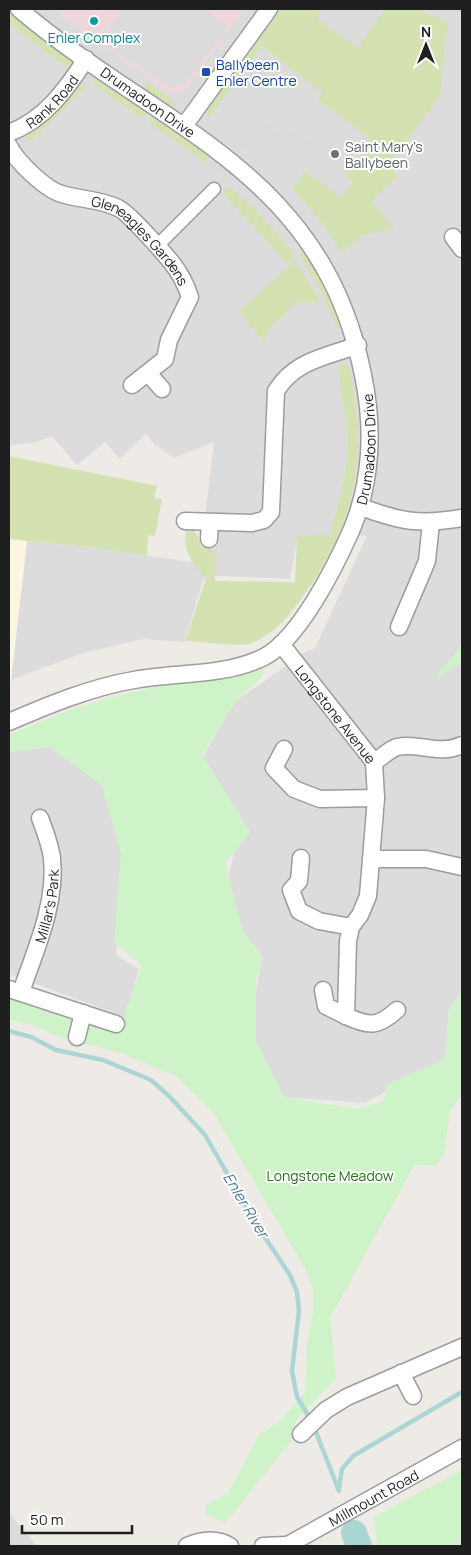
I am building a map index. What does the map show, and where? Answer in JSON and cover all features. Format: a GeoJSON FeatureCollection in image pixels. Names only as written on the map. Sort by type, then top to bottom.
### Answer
{"type":"FeatureCollection","features":[{"type":"Feature","properties":{"kind":"street","name":"Drumadoon Drive"},"geometry":{"type":"LineString","coordinates":[[9,722],[105,687],[143,679],[221,670],[246,664],[266,656],[282,644],[321,590],[361,508],[366,486],[369,417],[366,386],[358,345],[350,320],[330,274],[312,245],[295,223],[272,197],[242,169],[184,126],[46,32],[19,9]]}},
{"type":"Feature","properties":{"kind":"street"},"geometry":{"type":"LineString","coordinates":[[184,126],[269,9]]}},
{"type":"Feature","properties":{"kind":"street","name":"Rank Road"},"geometry":{"type":"LineString","coordinates":[[9,133],[36,120],[51,105],[86,59]]}},
{"type":"Feature","properties":{"kind":"street","name":"Gleneagles Gardens"},"geometry":{"type":"LineString","coordinates":[[9,146],[15,158],[55,191],[86,197],[120,208],[172,263],[186,286],[190,296],[169,340],[165,358],[132,385]]}},
{"type":"Feature","properties":{"kind":"street"},"geometry":{"type":"LineString","coordinates":[[158,249],[163,240],[214,190]]}},
{"type":"Feature","properties":{"kind":"street"},"geometry":{"type":"LineString","coordinates":[[185,521],[252,523],[264,520],[271,512],[276,391],[284,378],[296,368],[358,345]]}},
{"type":"Feature","properties":{"kind":"street"},"geometry":{"type":"LineString","coordinates":[[148,373],[162,389]]}},
{"type":"Feature","properties":{"kind":"street"},"geometry":{"type":"LineString","coordinates":[[361,508],[395,520],[430,523],[462,518]]}},
{"type":"Feature","properties":{"kind":"street"},"geometry":{"type":"LineString","coordinates":[[209,539],[210,522]]}},
{"type":"Feature","properties":{"kind":"street"},"geometry":{"type":"LineString","coordinates":[[399,627],[426,561],[430,523]]}},
{"type":"Feature","properties":{"kind":"street","name":"Longstone Avenue"},"geometry":{"type":"LineString","coordinates":[[282,644],[374,762],[376,798],[368,896],[360,915],[351,927],[348,941],[346,1016]]}},
{"type":"Feature","properties":{"kind":"street"},"geometry":{"type":"LineString","coordinates":[[374,762],[396,747],[413,747],[434,751],[453,749],[462,745]]}},
{"type":"Feature","properties":{"kind":"street"},"geometry":{"type":"LineString","coordinates":[[284,749],[274,768],[294,790],[320,799],[376,798]]}},
{"type":"Feature","properties":{"kind":"street","name":"Millar's Park"},"geometry":{"type":"LineString","coordinates":[[15,990],[42,929],[50,892],[52,860],[49,842],[40,818]]}},
{"type":"Feature","properties":{"kind":"street"},"geometry":{"type":"LineString","coordinates":[[301,858],[299,880],[291,890],[299,911],[319,921],[351,927]]}},
{"type":"Feature","properties":{"kind":"street"},"geometry":{"type":"LineString","coordinates":[[371,859],[426,859],[462,867]]}},
{"type":"Feature","properties":{"kind":"street"},"geometry":{"type":"LineString","coordinates":[[15,990],[116,1024]]}},
{"type":"Feature","properties":{"kind":"street"},"geometry":{"type":"LineString","coordinates":[[323,990],[326,1006],[360,1022],[374,1025],[386,1020],[397,1010]]}},
{"type":"Feature","properties":{"kind":"street"},"geometry":{"type":"LineString","coordinates":[[77,1037],[83,1013]]}},
{"type":"Feature","properties":{"kind":"street"},"geometry":{"type":"LineString","coordinates":[[301,1434],[326,1410],[347,1397],[462,1347]]}},
{"type":"Feature","properties":{"kind":"street"},"geometry":{"type":"LineString","coordinates":[[401,1374],[412,1396]]}},
{"type":"Feature","properties":{"kind":"street","name":"Millmount Road"},"geometry":{"type":"LineString","coordinates":[[286,1546],[462,1448]]}},
{"type":"Feature","properties":{"kind":"street"},"geometry":{"type":"LineString","coordinates":[[188,1546],[197,1542],[211,1540],[230,1546]]}},
{"type":"Feature","properties":{"kind":"street"},"geometry":{"type":"LineString","coordinates":[[263,1546],[286,1546]]}},
{"type":"Feature","properties":{"kind":"shaded area"},"geometry":{"type":"Polygon","coordinates":[[[9,9],[462,9],[462,990],[449,1010],[445,1059],[365,1103],[284,1097],[256,1044],[256,992],[262,956],[240,927],[227,883],[237,840],[203,757],[233,703],[307,651],[315,648],[367,536],[343,533],[297,539],[290,579],[218,576],[204,578],[184,642],[143,639],[83,653],[11,680],[27,541],[99,548],[189,562],[200,560],[214,442],[174,458],[154,444],[146,434],[120,459],[105,442],[77,465],[52,436],[37,442],[9,446],[9,9]]]}},
{"type":"Feature","properties":{"kind":"shaded area"},"geometry":{"type":"Polygon","coordinates":[[[33,9],[45,9],[109,57],[110,66],[61,32],[33,9]]]}},
{"type":"Feature","properties":{"kind":"shaded area"},"geometry":{"type":"Polygon","coordinates":[[[53,9],[245,9],[183,92],[172,95],[53,9]]]}},
{"type":"Feature","properties":{"kind":"shaded area"},"geometry":{"type":"Polygon","coordinates":[[[123,9],[204,9],[229,26],[185,83],[171,87],[100,42],[123,9]]]}},
{"type":"Feature","properties":{"kind":"shaded area"},"geometry":{"type":"Polygon","coordinates":[[[261,51],[286,69],[254,116],[284,137],[291,129],[315,145],[288,188],[256,157],[219,132],[220,108],[261,51]]]}},
{"type":"Feature","properties":{"kind":"shaded area"},"geometry":{"type":"Polygon","coordinates":[[[208,152],[275,211],[265,213],[232,181],[209,165],[208,152]]]}},
{"type":"Feature","properties":{"kind":"shaded area"},"geometry":{"type":"Polygon","coordinates":[[[9,539],[27,541],[11,680],[9,682],[9,539]]]}},
{"type":"Feature","properties":{"kind":"shaded area"},"geometry":{"type":"Polygon","coordinates":[[[50,747],[101,782],[126,870],[116,955],[139,969],[125,1017],[9,974],[9,752],[50,747]]]}},
{"type":"Feature","properties":{"kind":"shaded area"},"geometry":{"type":"Polygon","coordinates":[[[9,1513],[37,1546],[9,1546],[9,1513]]]}},
{"type":"Feature","properties":{"kind":"green space"},"geometry":{"type":"Polygon","coordinates":[[[281,9],[322,9],[316,18],[358,48],[385,9],[420,9],[449,24],[445,39],[441,95],[389,164],[398,176],[371,201],[395,229],[363,235],[342,253],[325,227],[292,188],[305,172],[342,198],[353,181],[345,176],[370,138],[318,100],[323,93],[262,46],[207,121],[206,112],[281,9]]]}},
{"type":"Feature","properties":{"kind":"green space"},"geometry":{"type":"Polygon","coordinates":[[[9,12],[72,59],[70,68],[50,56],[9,23],[9,12]]]}},
{"type":"Feature","properties":{"kind":"green space"},"geometry":{"type":"Polygon","coordinates":[[[97,80],[147,113],[143,119],[94,85],[93,81],[97,80]]]}},
{"type":"Feature","properties":{"kind":"green space"},"geometry":{"type":"Polygon","coordinates":[[[146,81],[175,102],[173,109],[163,105],[145,91],[146,81]]]}},
{"type":"Feature","properties":{"kind":"green space"},"geometry":{"type":"Polygon","coordinates":[[[85,82],[87,87],[30,142],[25,138],[37,129],[85,82]]]}},
{"type":"Feature","properties":{"kind":"green space"},"geometry":{"type":"Polygon","coordinates":[[[152,116],[198,148],[201,146],[208,152],[209,165],[148,122],[152,116]]]}},
{"type":"Feature","properties":{"kind":"green space"},"geometry":{"type":"Polygon","coordinates":[[[230,187],[254,208],[291,250],[294,257],[287,263],[222,192],[230,187]]]}},
{"type":"Feature","properties":{"kind":"green space"},"geometry":{"type":"Polygon","coordinates":[[[305,251],[342,322],[338,330],[320,289],[300,256],[305,251]]]}},
{"type":"Feature","properties":{"kind":"green space"},"geometry":{"type":"Polygon","coordinates":[[[295,260],[321,302],[297,302],[268,330],[265,343],[239,312],[295,260]]]}},
{"type":"Feature","properties":{"kind":"green space"},"geometry":{"type":"Polygon","coordinates":[[[340,363],[348,365],[352,379],[357,429],[357,454],[355,479],[349,504],[332,550],[319,573],[286,618],[274,630],[258,640],[244,645],[185,641],[206,578],[196,566],[187,550],[186,527],[197,534],[201,547],[215,550],[215,581],[295,582],[297,536],[330,535],[344,480],[348,438],[340,386],[340,363]]]}},
{"type":"Feature","properties":{"kind":"green space"},"geometry":{"type":"Polygon","coordinates":[[[9,456],[157,486],[154,498],[162,499],[155,536],[148,535],[147,556],[99,548],[9,539],[9,456]]]}},
{"type":"Feature","properties":{"kind":"green space"},"geometry":{"type":"Polygon","coordinates":[[[462,639],[462,665],[460,663],[437,679],[440,671],[455,655],[462,639]]]}},
{"type":"Feature","properties":{"kind":"green space","name":"Longstone Meadow"},"geometry":{"type":"Polygon","coordinates":[[[264,668],[261,678],[237,700],[202,754],[250,832],[225,863],[243,931],[262,956],[256,979],[256,1041],[284,1097],[357,1109],[383,1102],[388,1084],[445,1059],[449,1010],[462,990],[462,1094],[450,1111],[444,1154],[435,1166],[415,1164],[330,1318],[336,1378],[296,1420],[294,1437],[225,1523],[206,1514],[206,1505],[228,1493],[259,1435],[280,1421],[305,1393],[307,1346],[313,1311],[313,1290],[306,1270],[213,1112],[176,1076],[121,1053],[62,1038],[30,1024],[9,1020],[9,994],[120,1026],[142,965],[114,942],[121,854],[102,785],[50,747],[9,752],[9,734],[81,706],[112,697],[155,687],[264,668]]]}},
{"type":"Feature","properties":{"kind":"green space"},"geometry":{"type":"Polygon","coordinates":[[[462,1470],[462,1546],[377,1546],[374,1517],[462,1470]]]}},
{"type":"Feature","properties":{"kind":"waterway","name":"Enler River"},"geometry":{"type":"LineString","coordinates":[[9,1031],[31,1037],[56,1050],[103,1060],[151,1080],[170,1097],[205,1135],[256,1224],[290,1275],[297,1292],[299,1311],[292,1371],[297,1397],[311,1420]]}},
{"type":"Feature","properties":{"kind":"waterway"},"geometry":{"type":"LineString","coordinates":[[339,1489],[342,1469],[353,1456],[462,1392]]}},
{"type":"Feature","properties":{"kind":"waterway","name":"Enler River"},"geometry":{"type":"LineString","coordinates":[[314,1427],[339,1491]]}},
{"type":"Feature","properties":{"kind":"waterway","name":"Enler River"},"geometry":{"type":"LineString","coordinates":[[354,1533],[359,1546]]}},
{"type":"Feature","properties":{"kind":"place","name":"Enler Complex"},"geometry":{"type":"Point","coordinates":[94,21]}},
{"type":"Feature","properties":{"kind":"place","name":"Ballybeen Enler Centre"},"geometry":{"type":"Point","coordinates":[206,72]}},
{"type":"Feature","properties":{"kind":"place","name":"Saint Mary's Ballybeen"},"geometry":{"type":"Point","coordinates":[335,154]}}]}
